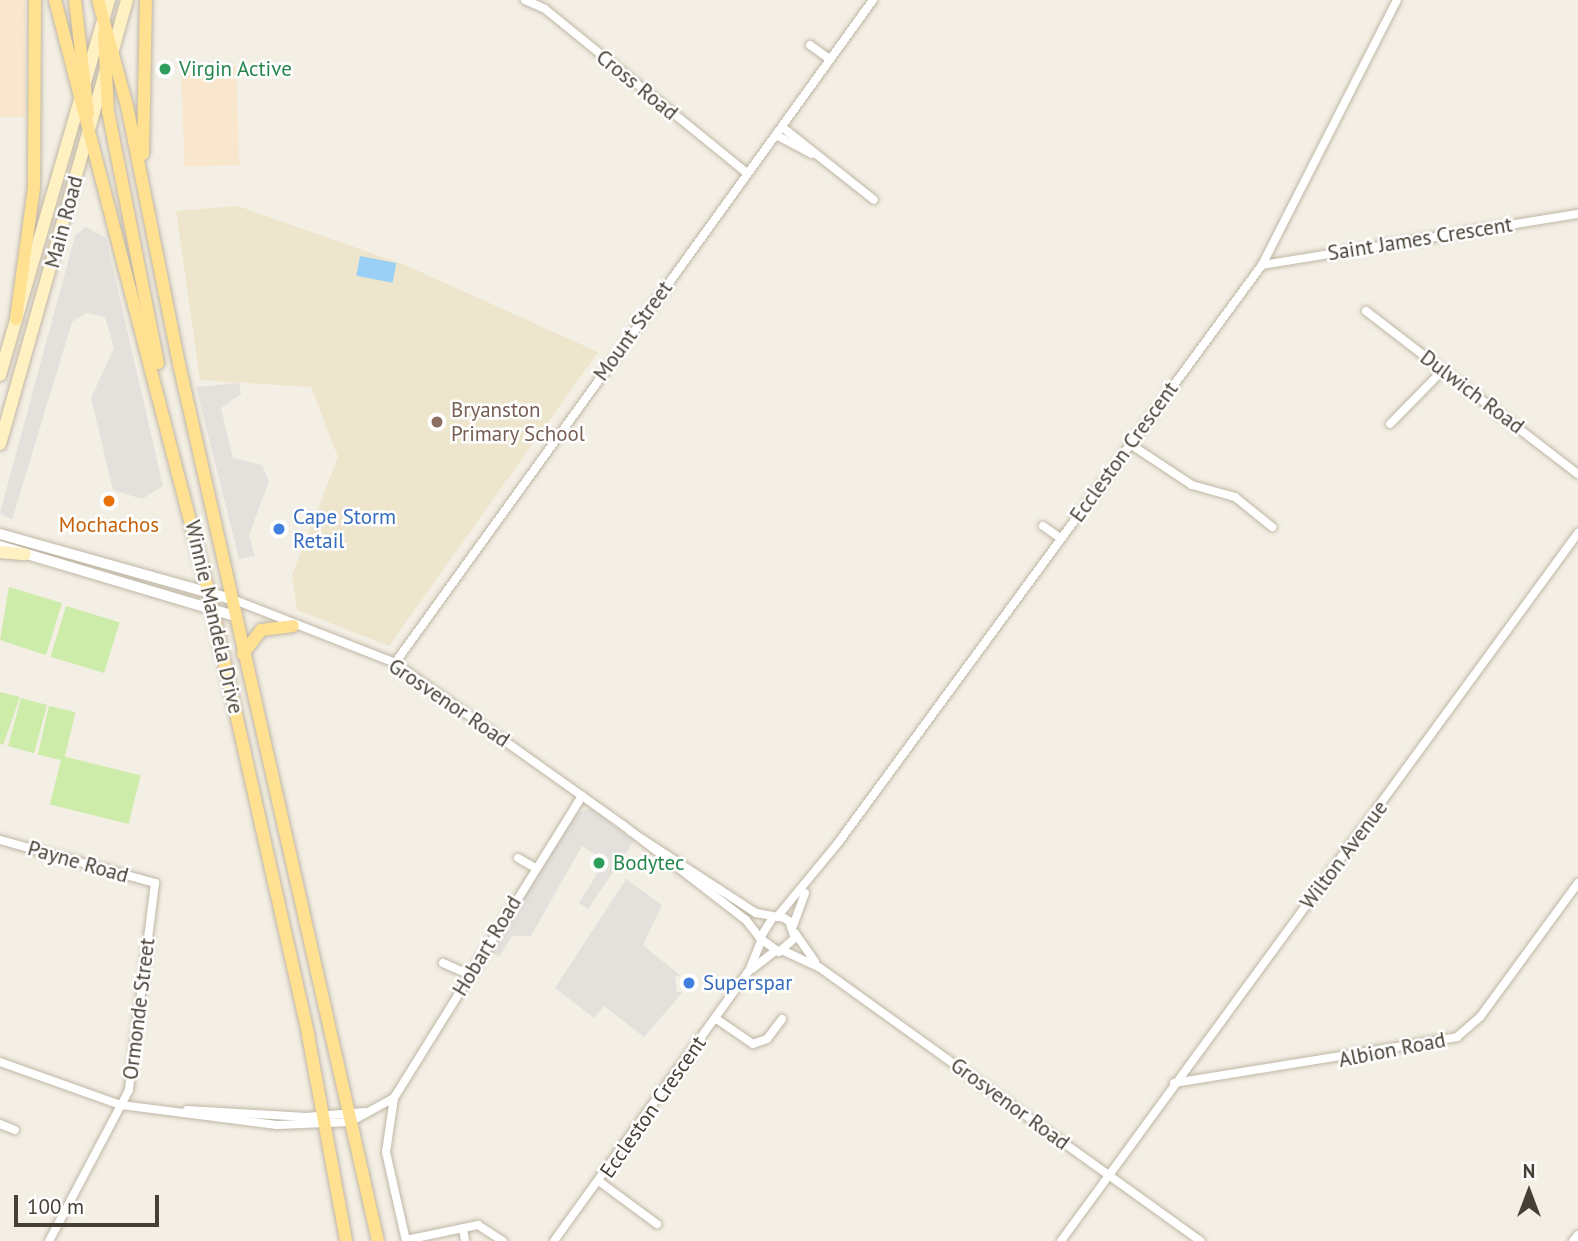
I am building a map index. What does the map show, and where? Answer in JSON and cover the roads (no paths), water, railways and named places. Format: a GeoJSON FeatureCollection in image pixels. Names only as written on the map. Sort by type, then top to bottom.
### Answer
{"type":"FeatureCollection","features":[{"type":"Feature","properties":{"kind":"main road"},"geometry":{"type":"LineString","coordinates":[[16,319],[34,187],[35,0]]}},
{"type":"Feature","properties":{"kind":"main road","name":"Winnie Mandela Drive"},"geometry":{"type":"LineString","coordinates":[[55,0],[209,594],[324,1121],[346,1241]]}},
{"type":"Feature","properties":{"kind":"main road"},"geometry":{"type":"LineString","coordinates":[[75,0],[88,74],[89,131]]}},
{"type":"Feature","properties":{"kind":"main road","name":"Winnie Mandela Drive"},"geometry":{"type":"LineString","coordinates":[[98,0],[113,48],[145,184],[243,654],[378,1241]]}},
{"type":"Feature","properties":{"kind":"main road","name":"Main Road"},"geometry":{"type":"LineString","coordinates":[[0,375],[109,0]]}},
{"type":"Feature","properties":{"kind":"main road","name":"Main Road"},"geometry":{"type":"LineString","coordinates":[[0,444],[127,0]]}},
{"type":"Feature","properties":{"kind":"main road"},"geometry":{"type":"LineString","coordinates":[[145,184],[146,0]]}},
{"type":"Feature","properties":{"kind":"main road"},"geometry":{"type":"LineString","coordinates":[[104,19],[104,76],[168,428]]}},
{"type":"Feature","properties":{"kind":"main road"},"geometry":{"type":"LineString","coordinates":[[0,552],[25,554]]}},
{"type":"Feature","properties":{"kind":"main road"},"geometry":{"type":"LineString","coordinates":[[243,654],[261,630],[293,626]]}},
{"type":"Feature","properties":{"kind":"street","name":"Cross Road"},"geometry":{"type":"LineString","coordinates":[[525,0],[545,9],[747,173]]}},
{"type":"Feature","properties":{"kind":"street","name":"Mount Street"},"geometry":{"type":"LineString","coordinates":[[395,663],[873,0]]}},
{"type":"Feature","properties":{"kind":"street","name":"Eccleston Crescent"},"geometry":{"type":"LineString","coordinates":[[554,1241],[600,1182],[749,971],[760,940],[775,917],[810,881],[1262,265],[1397,0]]}},
{"type":"Feature","properties":{"kind":"street"},"geometry":{"type":"LineString","coordinates":[[810,45],[830,59]]}},
{"type":"Feature","properties":{"kind":"street"},"geometry":{"type":"LineString","coordinates":[[782,127],[811,154],[874,200]]}},
{"type":"Feature","properties":{"kind":"street"},"geometry":{"type":"LineString","coordinates":[[776,135],[811,154]]}},
{"type":"Feature","properties":{"kind":"street","name":"Saint James Crescent"},"geometry":{"type":"LineString","coordinates":[[1262,265],[1578,214]]}},
{"type":"Feature","properties":{"kind":"street","name":"Dulwich Road"},"geometry":{"type":"LineString","coordinates":[[1366,311],[1578,474]]}},
{"type":"Feature","properties":{"kind":"street"},"geometry":{"type":"LineString","coordinates":[[1390,424],[1443,370]]}},
{"type":"Feature","properties":{"kind":"street"},"geometry":{"type":"LineString","coordinates":[[1130,444],[1192,485],[1235,497],[1272,527]]}},
{"type":"Feature","properties":{"kind":"street"},"geometry":{"type":"LineString","coordinates":[[1043,526],[1060,538]]}},
{"type":"Feature","properties":{"kind":"street","name":"Wilton Avenue"},"geometry":{"type":"LineString","coordinates":[[1061,1241],[1578,533]]}},
{"type":"Feature","properties":{"kind":"street","name":"Grosvenor Road"},"geometry":{"type":"LineString","coordinates":[[0,534],[232,599],[250,610],[395,663],[630,831],[747,920],[760,940],[779,952],[819,967],[1200,1241]]}},
{"type":"Feature","properties":{"kind":"street"},"geometry":{"type":"LineString","coordinates":[[0,546],[213,612],[235,616],[250,610]]}},
{"type":"Feature","properties":{"kind":"street","name":"Hobart Road"},"geometry":{"type":"LineString","coordinates":[[406,1240],[386,1152],[394,1098],[582,796]]}},
{"type":"Feature","properties":{"kind":"street","name":"Grosvenor Road"},"geometry":{"type":"LineString","coordinates":[[630,831],[750,910],[775,917],[794,928],[819,967]]}},
{"type":"Feature","properties":{"kind":"street","name":"Payne Road"},"geometry":{"type":"LineString","coordinates":[[0,839],[155,883]]}},
{"type":"Feature","properties":{"kind":"street"},"geometry":{"type":"LineString","coordinates":[[518,858],[535,868]]}},
{"type":"Feature","properties":{"kind":"street","name":"Eccleston Crescent"},"geometry":{"type":"LineString","coordinates":[[749,971],[779,952],[794,928],[810,881]]}},
{"type":"Feature","properties":{"kind":"street","name":"Ormonde Street"},"geometry":{"type":"LineString","coordinates":[[49,1241],[129,1090],[155,883]]}},
{"type":"Feature","properties":{"kind":"street","name":"Albion Road"},"geometry":{"type":"LineString","coordinates":[[1174,1083],[1457,1037],[1480,1017],[1578,883]]}},
{"type":"Feature","properties":{"kind":"street"},"geometry":{"type":"LineString","coordinates":[[443,963],[470,975]]}},
{"type":"Feature","properties":{"kind":"street"},"geometry":{"type":"LineString","coordinates":[[715,1018],[753,1044],[767,1039],[782,1019]]}},
{"type":"Feature","properties":{"kind":"street"},"geometry":{"type":"LineString","coordinates":[[0,1062],[121,1105],[181,1111],[324,1121],[365,1112],[394,1098]]}},
{"type":"Feature","properties":{"kind":"street"},"geometry":{"type":"LineString","coordinates":[[0,1124],[15,1130]]}},
{"type":"Feature","properties":{"kind":"street"},"geometry":{"type":"LineString","coordinates":[[600,1182],[657,1224]]}},
{"type":"Feature","properties":{"kind":"street"},"geometry":{"type":"LineString","coordinates":[[406,1240],[480,1225],[503,1241]]}},
{"type":"Feature","properties":{"kind":"street"},"geometry":{"type":"LineString","coordinates":[[463,1228],[465,1241]]}},
{"type":"Feature","properties":{"kind":"street"},"geometry":{"type":"LineString","coordinates":[[1573,1241],[1578,1235]]}},
{"type":"Feature","properties":{"kind":"water"},"geometry":{"type":"Polygon","coordinates":[[[360,256],[396,263],[393,283],[356,276],[360,256]]]}},
{"type":"Feature","properties":{"kind":"place","name":"Virgin Active"},"geometry":{"type":"Point","coordinates":[165,69]}},
{"type":"Feature","properties":{"kind":"place","name":"Bryanston Primary School"},"geometry":{"type":"Point","coordinates":[437,422]}},
{"type":"Feature","properties":{"kind":"place","name":"Mochachos"},"geometry":{"type":"Point","coordinates":[109,501]}},
{"type":"Feature","properties":{"kind":"place","name":"Cape Storm Retail"},"geometry":{"type":"Point","coordinates":[279,529]}},
{"type":"Feature","properties":{"kind":"place","name":"Bodytec"},"geometry":{"type":"Point","coordinates":[599,863]}},
{"type":"Feature","properties":{"kind":"place","name":"Superspar"},"geometry":{"type":"Point","coordinates":[689,983]}}]}
